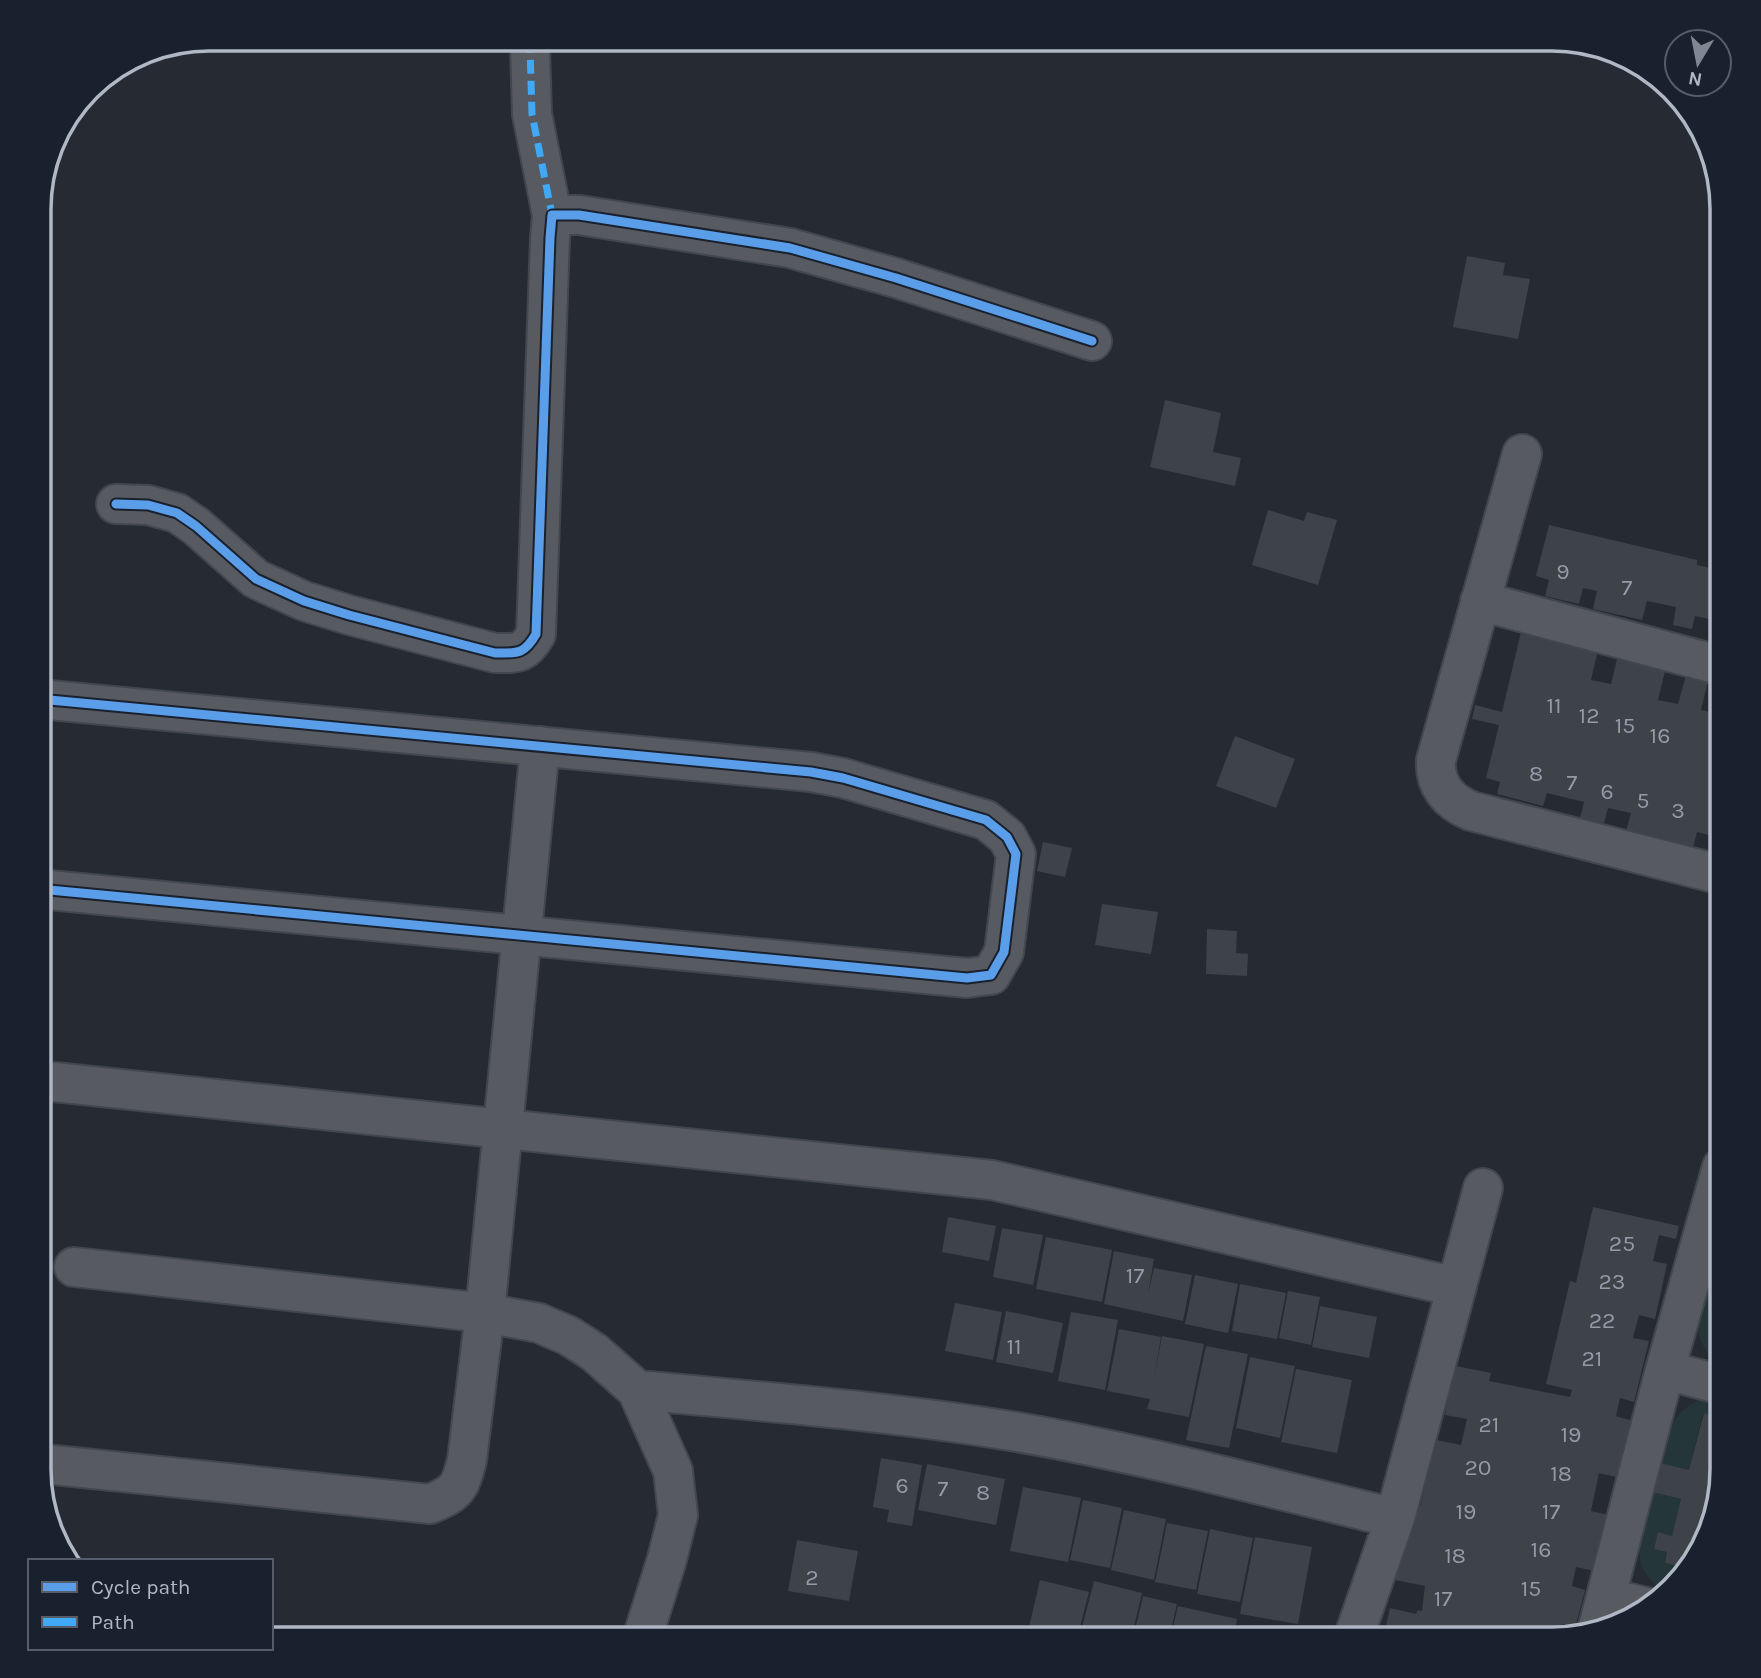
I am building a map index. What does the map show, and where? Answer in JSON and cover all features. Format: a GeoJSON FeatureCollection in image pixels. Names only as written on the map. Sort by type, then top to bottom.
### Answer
{"type":"FeatureCollection","features":[{"type":"Feature","properties":{"kind":"street"},"geometry":{"type":"LineString","coordinates":[[116,505],[148,505],[177,513],[256,579],[304,601],[495,653],[516,653],[529,646],[536,634],[552,215],[532,114],[530,51]]}},
{"type":"Feature","properties":{"kind":"street"},"geometry":{"type":"LineString","coordinates":[[552,215],[579,215],[790,248],[896,278],[1092,341]]}},
{"type":"Feature","properties":{"kind":"street"},"geometry":{"type":"LineString","coordinates":[[1522,454],[1436,760],[1435,768],[1441,788],[1450,799],[1471,811],[1710,872]]}},
{"type":"Feature","properties":{"kind":"street"},"geometry":{"type":"LineString","coordinates":[[1480,601],[1710,663]]}},
{"type":"Feature","properties":{"kind":"street"},"geometry":{"type":"LineString","coordinates":[[51,700],[811,772],[843,778],[986,820],[1007,837],[1016,854],[1004,952],[991,975],[967,978],[51,890]]}},
{"type":"Feature","properties":{"kind":"street"},"geometry":{"type":"LineString","coordinates":[[54,1465],[430,1504],[447,1497],[462,1482],[485,1313],[540,746]]}},
{"type":"Feature","properties":{"kind":"street"},"geometry":{"type":"LineString","coordinates":[[54,1082],[992,1180],[1456,1287]]}},
{"type":"Feature","properties":{"kind":"street"},"geometry":{"type":"LineString","coordinates":[[1357,1627],[1395,1518],[1483,1188]]}},
{"type":"Feature","properties":{"kind":"street"},"geometry":{"type":"LineString","coordinates":[[1623,1611],[1601,1614],[1710,1210]]}},
{"type":"Feature","properties":{"kind":"street"},"geometry":{"type":"LineString","coordinates":[[74,1268],[485,1313],[539,1324],[569,1336],[594,1352],[637,1390],[673,1471],[678,1515],[646,1627]]}},
{"type":"Feature","properties":{"kind":"street"},"geometry":{"type":"LineString","coordinates":[[1665,1370],[1710,1382]]}},
{"type":"Feature","properties":{"kind":"street"},"geometry":{"type":"LineString","coordinates":[[637,1390],[885,1413],[1017,1433],[1128,1455],[1395,1518]]}},
{"type":"Feature","properties":{"kind":"shaded area"},"geometry":{"type":"Polygon","coordinates":[[[1710,1269],[1710,1355],[1703,1346],[1698,1330],[1702,1295],[1710,1269]]]}},
{"type":"Feature","properties":{"kind":"shaded area"},"geometry":{"type":"Polygon","coordinates":[[[1703,1399],[1710,1399],[1710,1415],[1703,1413],[1689,1470],[1660,1463],[1673,1424],[1684,1409],[1703,1399]]]}},
{"type":"Feature","properties":{"kind":"shaded area"},"geometry":{"type":"Polygon","coordinates":[[[1652,1492],[1681,1499],[1672,1536],[1658,1532],[1654,1548],[1667,1552],[1665,1563],[1678,1566],[1659,1586],[1646,1573],[1641,1561],[1641,1535],[1652,1492]]]}},
{"type":"Feature","properties":{"kind":"building"},"geometry":{"type":"Polygon","coordinates":[[[1467,256],[1505,263],[1503,275],[1530,279],[1518,339],[1453,327],[1467,256]]]}},
{"type":"Feature","properties":{"kind":"building"},"geometry":{"type":"Polygon","coordinates":[[[1165,400],[1221,413],[1213,452],[1241,458],[1235,486],[1150,467],[1165,400]]]}},
{"type":"Feature","properties":{"kind":"building"},"geometry":{"type":"Polygon","coordinates":[[[1268,510],[1304,521],[1307,512],[1337,520],[1318,585],[1252,565],[1268,510]]]}},
{"type":"Feature","properties":{"kind":"building"},"geometry":{"type":"Polygon","coordinates":[[[1549,525],[1697,560],[1697,565],[1710,568],[1710,619],[1695,616],[1692,629],[1673,625],[1676,607],[1647,601],[1642,620],[1593,609],[1597,591],[1583,588],[1579,604],[1545,596],[1549,580],[1536,576],[1549,525]]]}},
{"type":"Feature","properties":{"kind":"building"},"geometry":{"type":"Polygon","coordinates":[[[1521,632],[1598,650],[1591,680],[1611,684],[1618,655],[1666,667],[1658,700],[1678,704],[1687,672],[1709,677],[1701,710],[1710,712],[1710,835],[1697,832],[1693,848],[1626,832],[1631,813],[1608,808],[1604,823],[1580,818],[1584,802],[1547,793],[1543,806],[1497,794],[1500,782],[1486,778],[1499,725],[1472,719],[1475,705],[1502,712],[1521,632]]]}},
{"type":"Feature","properties":{"kind":"building"},"geometry":{"type":"Polygon","coordinates":[[[1235,736],[1295,759],[1276,808],[1216,786],[1235,736]]]}},
{"type":"Feature","properties":{"kind":"building"},"geometry":{"type":"Polygon","coordinates":[[[1043,842],[1072,848],[1065,877],[1037,871],[1043,842]]]}},
{"type":"Feature","properties":{"kind":"building"},"geometry":{"type":"Polygon","coordinates":[[[1102,904],[1158,912],[1151,954],[1095,945],[1102,904]]]}},
{"type":"Feature","properties":{"kind":"building"},"geometry":{"type":"Polygon","coordinates":[[[1207,929],[1237,931],[1236,953],[1248,954],[1247,976],[1206,974],[1207,929]]]}},
{"type":"Feature","properties":{"kind":"building"},"geometry":{"type":"Polygon","coordinates":[[[1593,1207],[1679,1226],[1676,1239],[1659,1235],[1653,1261],[1667,1264],[1655,1319],[1639,1315],[1633,1338],[1649,1341],[1634,1402],[1620,1398],[1616,1416],[1633,1421],[1620,1478],[1599,1473],[1591,1511],[1608,1515],[1595,1571],[1576,1567],[1572,1586],[1585,1590],[1576,1625],[1386,1627],[1390,1608],[1416,1614],[1418,1610],[1422,1611],[1425,1586],[1395,1580],[1411,1503],[1421,1505],[1428,1471],[1415,1469],[1422,1437],[1461,1445],[1467,1419],[1445,1415],[1450,1387],[1434,1383],[1457,1356],[1456,1366],[1491,1373],[1489,1381],[1570,1397],[1572,1390],[1546,1384],[1570,1281],[1576,1283],[1593,1207]]]}},
{"type":"Feature","properties":{"kind":"building"},"geometry":{"type":"Polygon","coordinates":[[[948,1217],[996,1226],[989,1261],[942,1252],[948,1217]]]}},
{"type":"Feature","properties":{"kind":"building"},"geometry":{"type":"Polygon","coordinates":[[[1002,1228],[1043,1235],[1033,1285],[993,1277],[1002,1228]]]}},
{"type":"Feature","properties":{"kind":"building"},"geometry":{"type":"Polygon","coordinates":[[[1046,1237],[1112,1250],[1102,1302],[1036,1289],[1046,1237]]]}},
{"type":"Feature","properties":{"kind":"building"},"geometry":{"type":"Polygon","coordinates":[[[1114,1251],[1154,1259],[1148,1294],[1154,1268],[1192,1275],[1183,1321],[1104,1304],[1114,1251]]]}},
{"type":"Feature","properties":{"kind":"building"},"geometry":{"type":"Polygon","coordinates":[[[1195,1275],[1238,1284],[1228,1333],[1185,1324],[1195,1275]]]}},
{"type":"Feature","properties":{"kind":"building"},"geometry":{"type":"Polygon","coordinates":[[[1240,1284],[1286,1293],[1277,1339],[1232,1331],[1240,1284]]]}},
{"type":"Feature","properties":{"kind":"building"},"geometry":{"type":"Polygon","coordinates":[[[1288,1291],[1320,1297],[1311,1345],[1279,1338],[1288,1291]]]}},
{"type":"Feature","properties":{"kind":"building"},"geometry":{"type":"Polygon","coordinates":[[[955,1303],[1002,1312],[993,1360],[945,1351],[955,1303]]]}},
{"type":"Feature","properties":{"kind":"building"},"geometry":{"type":"Polygon","coordinates":[[[1320,1306],[1377,1317],[1369,1358],[1312,1347],[1320,1306]]]}},
{"type":"Feature","properties":{"kind":"building"},"geometry":{"type":"Polygon","coordinates":[[[1006,1311],[1063,1323],[1053,1373],[996,1362],[1006,1311]]]}},
{"type":"Feature","properties":{"kind":"building"},"geometry":{"type":"Polygon","coordinates":[[[1071,1312],[1118,1320],[1105,1390],[1058,1381],[1071,1312]]]}},
{"type":"Feature","properties":{"kind":"building"},"geometry":{"type":"Polygon","coordinates":[[[1119,1329],[1161,1337],[1154,1378],[1162,1336],[1204,1344],[1189,1417],[1147,1409],[1150,1399],[1107,1391],[1119,1329]]]}},
{"type":"Feature","properties":{"kind":"building"},"geometry":{"type":"Polygon","coordinates":[[[1206,1346],[1248,1354],[1229,1448],[1186,1440],[1206,1346]]]}},
{"type":"Feature","properties":{"kind":"building"},"geometry":{"type":"Polygon","coordinates":[[[1250,1357],[1295,1366],[1280,1438],[1236,1428],[1250,1357]]]}},
{"type":"Feature","properties":{"kind":"building"},"geometry":{"type":"Polygon","coordinates":[[[1296,1369],[1352,1380],[1337,1453],[1281,1442],[1296,1369]]]}},
{"type":"Feature","properties":{"kind":"building"},"geometry":{"type":"Polygon","coordinates":[[[1704,1413],[1710,1415],[1707,1500],[1698,1530],[1678,1566],[1665,1563],[1667,1552],[1654,1549],[1658,1532],[1672,1536],[1681,1499],[1652,1492],[1660,1463],[1689,1470],[1704,1413]]]}},
{"type":"Feature","properties":{"kind":"building"},"geometry":{"type":"Polygon","coordinates":[[[881,1458],[922,1465],[912,1526],[887,1522],[889,1510],[873,1507],[881,1458]]]}},
{"type":"Feature","properties":{"kind":"building"},"geometry":{"type":"Polygon","coordinates":[[[927,1464],[1005,1479],[996,1525],[918,1510],[927,1464]]]}},
{"type":"Feature","properties":{"kind":"building"},"geometry":{"type":"Polygon","coordinates":[[[1023,1487],[1081,1498],[1068,1562],[1010,1551],[1023,1487]]]}},
{"type":"Feature","properties":{"kind":"building"},"geometry":{"type":"Polygon","coordinates":[[[1083,1500],[1122,1508],[1110,1568],[1070,1560],[1083,1500]]]}},
{"type":"Feature","properties":{"kind":"building"},"geometry":{"type":"Polygon","coordinates":[[[1124,1510],[1166,1519],[1154,1580],[1111,1570],[1124,1510]]]}},
{"type":"Feature","properties":{"kind":"building"},"geometry":{"type":"Polygon","coordinates":[[[1167,1523],[1208,1531],[1196,1590],[1155,1582],[1167,1523]]]}},
{"type":"Feature","properties":{"kind":"building"},"geometry":{"type":"Polygon","coordinates":[[[1210,1529],[1253,1538],[1240,1602],[1197,1594],[1210,1529]]]}},
{"type":"Feature","properties":{"kind":"building"},"geometry":{"type":"Polygon","coordinates":[[[1255,1537],[1312,1547],[1298,1624],[1240,1614],[1255,1537]]]}},
{"type":"Feature","properties":{"kind":"building"},"geometry":{"type":"Polygon","coordinates":[[[797,1540],[858,1551],[849,1601],[788,1591],[797,1540]]]}},
{"type":"Feature","properties":{"kind":"building"},"geometry":{"type":"Polygon","coordinates":[[[1040,1580],[1089,1592],[1080,1627],[1029,1627],[1040,1580]]]}},
{"type":"Feature","properties":{"kind":"building"},"geometry":{"type":"Polygon","coordinates":[[[1094,1581],[1142,1593],[1134,1627],[1082,1627],[1094,1581]]]}},
{"type":"Feature","properties":{"kind":"building"},"geometry":{"type":"Polygon","coordinates":[[[1143,1596],[1177,1604],[1172,1627],[1136,1627],[1143,1596]]]}},
{"type":"Feature","properties":{"kind":"building"},"geometry":{"type":"Polygon","coordinates":[[[1178,1606],[1237,1619],[1235,1627],[1173,1627],[1178,1606]]]}},
{"type":"Feature","properties":{"kind":"marked path"},"geometry":{"type":"LineString","coordinates":[[530,51],[532,114],[552,215]]}},
{"type":"Feature","properties":{"kind":"cycle path"},"geometry":{"type":"LineString","coordinates":[[116,504],[148,505],[177,513],[196,526],[256,579],[304,601],[495,653],[514,653],[524,649],[536,634],[552,215],[579,215],[790,248],[896,278],[1092,341]]}},
{"type":"Feature","properties":{"kind":"cycle path"},"geometry":{"type":"LineString","coordinates":[[51,700],[811,772],[843,778],[986,820],[1007,837],[1016,854],[1004,952],[991,975],[967,978],[51,890]]}}]}
